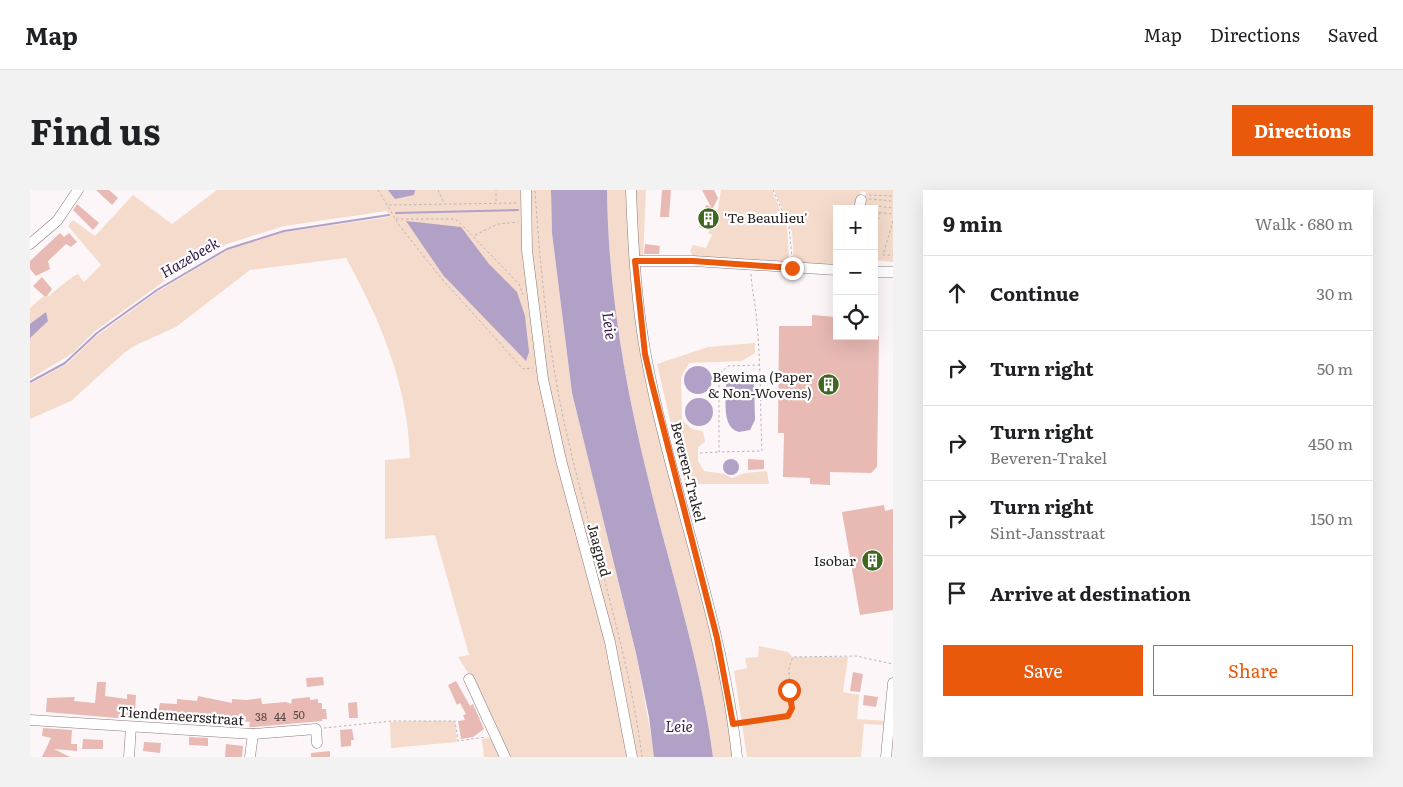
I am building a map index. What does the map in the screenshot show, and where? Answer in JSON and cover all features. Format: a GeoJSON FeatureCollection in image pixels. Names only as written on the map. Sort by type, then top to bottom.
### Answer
{"type":"FeatureCollection","features":[{"type":"Feature","properties":{"kind":"street"},"geometry":{"type":"LineString","coordinates":[[30,244],[57,220],[78,190]]}},
{"type":"Feature","properties":{"kind":"street","name":"Jaagpad"},"geometry":{"type":"LineString","coordinates":[[526,190],[528,259],[536,355],[561,460],[610,642],[632,757]]}},
{"type":"Feature","properties":{"kind":"street","name":"Beveren-Trakel"},"geometry":{"type":"LineString","coordinates":[[631,190],[635,261],[645,354],[714,628],[733,724],[737,757]]}},
{"type":"Feature","properties":{"kind":"street"},"geometry":{"type":"LineString","coordinates":[[635,261],[693,261],[833,270]]}},
{"type":"Feature","properties":{"kind":"street"},"geometry":{"type":"LineString","coordinates":[[878,272],[893,272]]}},
{"type":"Feature","properties":{"kind":"street"},"geometry":{"type":"LineString","coordinates":[[469,679],[497,736],[505,757]]}},
{"type":"Feature","properties":{"kind":"street"},"geometry":{"type":"LineString","coordinates":[[886,757],[893,683]]}},
{"type":"Feature","properties":{"kind":"street","name":"Tiendemeersstraat"},"geometry":{"type":"LineString","coordinates":[[30,720],[252,734],[316,729]]}},
{"type":"Feature","properties":{"kind":"street"},"geometry":{"type":"LineString","coordinates":[[129,757],[132,727]]}},
{"type":"Feature","properties":{"kind":"street"},"geometry":{"type":"LineString","coordinates":[[316,729],[317,743]]}},
{"type":"Feature","properties":{"kind":"street"},"geometry":{"type":"LineString","coordinates":[[250,757],[252,734]]}},
{"type":"Feature","properties":{"kind":"path"},"geometry":{"type":"LineString","coordinates":[[378,190],[399,225],[441,278],[523,368],[533,369],[536,355]]}},
{"type":"Feature","properties":{"kind":"path"},"geometry":{"type":"LineString","coordinates":[[438,190],[444,204]]}},
{"type":"Feature","properties":{"kind":"path"},"geometry":{"type":"LineString","coordinates":[[496,190],[496,202]]}},
{"type":"Feature","properties":{"kind":"path"},"geometry":{"type":"LineString","coordinates":[[535,190],[547,332],[561,404],[627,669],[642,757]]}},
{"type":"Feature","properties":{"kind":"path"},"geometry":{"type":"LineString","coordinates":[[773,190],[789,226],[792,268]]}},
{"type":"Feature","properties":{"kind":"path"},"geometry":{"type":"LineString","coordinates":[[864,204],[869,194],[893,196]]}},
{"type":"Feature","properties":{"kind":"path"},"geometry":{"type":"LineString","coordinates":[[864,204],[893,201]]}},
{"type":"Feature","properties":{"kind":"path"},"geometry":{"type":"LineString","coordinates":[[388,205],[525,203]]}},
{"type":"Feature","properties":{"kind":"path"},"geometry":{"type":"LineString","coordinates":[[864,204],[893,208]]}},
{"type":"Feature","properties":{"kind":"path"},"geometry":{"type":"LineString","coordinates":[[878,220],[880,213],[893,214]]}},
{"type":"Feature","properties":{"kind":"path"},"geometry":{"type":"LineString","coordinates":[[396,219],[455,220],[474,235],[489,255],[519,284],[526,302]]}},
{"type":"Feature","properties":{"kind":"path"},"geometry":{"type":"LineString","coordinates":[[893,220],[883,255],[893,255]]}},
{"type":"Feature","properties":{"kind":"path"},"geometry":{"type":"LineString","coordinates":[[474,235],[498,224],[526,221]]}},
{"type":"Feature","properties":{"kind":"path"},"geometry":{"type":"LineString","coordinates":[[751,265],[759,365],[762,456]]}},
{"type":"Feature","properties":{"kind":"path"},"geometry":{"type":"LineString","coordinates":[[720,452],[718,374],[728,366],[759,365]]}},
{"type":"Feature","properties":{"kind":"path"},"geometry":{"type":"LineString","coordinates":[[700,453],[762,451]]}},
{"type":"Feature","properties":{"kind":"path"},"geometry":{"type":"LineString","coordinates":[[733,724],[785,718],[790,715],[789,667],[793,657],[856,656],[893,664]]}},
{"type":"Feature","properties":{"kind":"path"},"geometry":{"type":"LineString","coordinates":[[316,729],[354,724],[436,720],[455,721],[458,741],[497,736]]}},
{"type":"Feature","properties":{"kind":"shaded area"},"geometry":{"type":"Polygon","coordinates":[[[217,190],[551,190],[552,233],[572,393],[636,653],[655,757],[507,757],[477,687],[458,657],[469,655],[435,535],[385,539],[385,460],[410,458],[408,431],[404,405],[390,355],[381,330],[346,258],[250,270],[176,327],[136,345],[124,353],[71,401],[30,419],[30,384],[67,364],[95,337],[157,292],[228,250],[284,232],[389,217],[387,211],[284,226],[227,244],[163,282],[94,332],[73,353],[30,379],[30,308],[45,295],[49,296],[78,274],[84,282],[101,265],[68,226],[73,220],[95,236],[133,195],[172,224],[217,190]]]}},
{"type":"Feature","properties":{"kind":"shaded area"},"geometry":{"type":"Polygon","coordinates":[[[607,190],[646,190],[643,258],[632,262],[636,306],[713,633],[734,757],[713,757],[708,721],[693,650],[631,404],[624,369],[610,262],[607,190]]]}},
{"type":"Feature","properties":{"kind":"shaded area"},"geometry":{"type":"Polygon","coordinates":[[[721,190],[772,190],[787,226],[789,258],[782,261],[782,263],[694,258],[690,251],[693,245],[706,248],[712,235],[708,233],[716,220],[721,190]]]}},
{"type":"Feature","properties":{"kind":"shaded area"},"geometry":{"type":"Polygon","coordinates":[[[774,190],[893,190],[893,262],[878,260],[878,205],[862,205],[866,192],[861,191],[858,205],[833,205],[833,267],[794,265],[792,232],[774,190]]]}},
{"type":"Feature","properties":{"kind":"shaded area"},"geometry":{"type":"Polygon","coordinates":[[[755,343],[755,353],[742,361],[689,363],[681,377],[682,420],[692,429],[703,431],[705,442],[698,447],[698,461],[704,471],[725,474],[732,478],[745,473],[767,471],[769,484],[685,484],[657,364],[708,347],[755,343]]]}},
{"type":"Feature","properties":{"kind":"shaded area"},"geometry":{"type":"Polygon","coordinates":[[[759,646],[788,652],[793,657],[848,657],[843,692],[859,695],[857,719],[888,721],[887,725],[864,724],[861,757],[747,757],[734,671],[747,668],[745,658],[758,657],[759,646]]]}},
{"type":"Feature","properties":{"kind":"shaded area"},"geometry":{"type":"Polygon","coordinates":[[[455,721],[457,742],[391,748],[390,722],[455,721]]]}},
{"type":"Feature","properties":{"kind":"shaded area"},"geometry":{"type":"Polygon","coordinates":[[[496,737],[502,757],[484,757],[482,739],[496,737]]]}},
{"type":"Feature","properties":{"kind":"water"},"geometry":{"type":"Polygon","coordinates":[[[388,190],[415,190],[414,195],[395,199],[388,190]]]}},
{"type":"Feature","properties":{"kind":"water","name":"Leie"},"geometry":{"type":"Polygon","coordinates":[[[551,190],[607,190],[610,261],[624,368],[647,474],[693,650],[708,721],[713,757],[654,757],[649,717],[636,653],[572,393],[552,233],[551,190]]]}},
{"type":"Feature","properties":{"kind":"water"},"geometry":{"type":"Polygon","coordinates":[[[406,221],[461,227],[489,264],[517,292],[525,316],[529,352],[526,361],[443,275],[406,221]]]}},
{"type":"Feature","properties":{"kind":"water"},"geometry":{"type":"Polygon","coordinates":[[[46,312],[48,321],[30,338],[30,324],[46,312]]]}},
{"type":"Feature","properties":{"kind":"water"},"geometry":{"type":"Polygon","coordinates":[[[698,366],[708,370],[712,380],[708,390],[698,394],[688,390],[684,380],[688,370],[698,366]]]}},
{"type":"Feature","properties":{"kind":"water"},"geometry":{"type":"Polygon","coordinates":[[[747,373],[752,375],[754,379],[755,420],[750,430],[739,432],[733,429],[727,418],[726,380],[731,374],[736,374],[740,378],[747,373]]]}},
{"type":"Feature","properties":{"kind":"water"},"geometry":{"type":"Polygon","coordinates":[[[699,398],[709,402],[713,412],[709,422],[699,426],[689,422],[685,412],[689,402],[699,398]]]}},
{"type":"Feature","properties":{"kind":"water"},"geometry":{"type":"Polygon","coordinates":[[[731,459],[737,461],[739,467],[737,473],[731,475],[725,473],[723,467],[725,461],[731,459]]]}},
{"type":"Feature","properties":{"kind":"building"},"geometry":{"type":"Polygon","coordinates":[[[96,190],[109,190],[118,198],[112,205],[96,190]]]}},
{"type":"Feature","properties":{"kind":"building"},"geometry":{"type":"Polygon","coordinates":[[[662,190],[671,190],[669,217],[660,217],[662,190]]]}},
{"type":"Feature","properties":{"kind":"building","name":"'Te Beaulieu'"},"geometry":{"type":"Polygon","coordinates":[[[702,190],[714,190],[718,198],[712,210],[716,211],[708,230],[699,227],[706,205],[711,207],[702,190]]]}},
{"type":"Feature","properties":{"kind":"building"},"geometry":{"type":"Polygon","coordinates":[[[77,204],[99,223],[93,230],[73,210],[77,204]]]}},
{"type":"Feature","properties":{"kind":"building"},"geometry":{"type":"Polygon","coordinates":[[[60,233],[64,237],[69,233],[77,242],[71,247],[66,244],[48,261],[50,269],[36,276],[30,269],[30,261],[60,233]]]}},
{"type":"Feature","properties":{"kind":"building"},"geometry":{"type":"Polygon","coordinates":[[[645,244],[660,246],[659,254],[644,254],[645,244]]]}},
{"type":"Feature","properties":{"kind":"building"},"geometry":{"type":"Polygon","coordinates":[[[42,277],[52,289],[47,296],[44,296],[33,286],[42,277]]]}},
{"type":"Feature","properties":{"kind":"building","name":"Bewima (Paper & Non-Wovens)"},"geometry":{"type":"Polygon","coordinates":[[[812,315],[833,317],[833,340],[878,340],[879,336],[877,467],[871,473],[830,472],[830,485],[810,484],[810,478],[783,477],[784,433],[778,433],[779,326],[812,326],[812,315]]]}},
{"type":"Feature","properties":{"kind":"building"},"geometry":{"type":"Polygon","coordinates":[[[748,459],[764,460],[764,469],[748,470],[748,459]]]}},
{"type":"Feature","properties":{"kind":"building","name":"Isobar"},"geometry":{"type":"Polygon","coordinates":[[[884,505],[885,511],[893,509],[893,610],[860,615],[842,512],[884,505]]]}},
{"type":"Feature","properties":{"kind":"building"},"geometry":{"type":"Polygon","coordinates":[[[853,672],[863,674],[860,692],[850,691],[853,672]]]}},
{"type":"Feature","properties":{"kind":"building"},"geometry":{"type":"Polygon","coordinates":[[[323,677],[324,685],[307,687],[306,678],[323,677]]]}},
{"type":"Feature","properties":{"kind":"building"},"geometry":{"type":"Polygon","coordinates":[[[456,681],[470,706],[473,704],[484,729],[473,737],[461,739],[458,721],[465,720],[463,715],[466,714],[460,703],[457,705],[448,685],[456,681]]]}},
{"type":"Feature","properties":{"kind":"building"},"geometry":{"type":"Polygon","coordinates":[[[97,682],[106,682],[105,696],[127,699],[127,694],[136,695],[135,711],[145,712],[144,718],[141,720],[46,712],[47,698],[75,697],[74,701],[95,703],[97,682]]]}},
{"type":"Feature","properties":{"kind":"building"},"geometry":{"type":"Polygon","coordinates":[[[864,695],[878,697],[876,707],[863,705],[864,695]]]}},
{"type":"Feature","properties":{"kind":"building"},"geometry":{"type":"Polygon","coordinates":[[[198,696],[232,703],[232,699],[247,700],[261,698],[262,704],[286,702],[291,704],[292,699],[310,697],[310,700],[318,699],[318,703],[322,703],[322,709],[326,709],[327,719],[253,727],[249,727],[250,722],[234,720],[234,726],[170,720],[170,722],[156,721],[160,703],[177,704],[177,699],[197,701],[198,696]]]}},
{"type":"Feature","properties":{"kind":"building"},"geometry":{"type":"Polygon","coordinates":[[[357,702],[358,718],[349,718],[348,703],[357,702]]]}},
{"type":"Feature","properties":{"kind":"building"},"geometry":{"type":"Polygon","coordinates":[[[43,728],[72,730],[71,744],[77,744],[77,751],[54,749],[70,757],[42,757],[51,738],[42,736],[43,728]]]}},
{"type":"Feature","properties":{"kind":"building"},"geometry":{"type":"Polygon","coordinates":[[[352,729],[354,740],[351,740],[351,746],[341,747],[340,730],[352,729]]]}},
{"type":"Feature","properties":{"kind":"building"},"geometry":{"type":"Polygon","coordinates":[[[189,737],[208,738],[208,746],[189,745],[189,737]]]}},
{"type":"Feature","properties":{"kind":"building"},"geometry":{"type":"Polygon","coordinates":[[[83,739],[103,740],[103,749],[82,749],[83,739]]]}},
{"type":"Feature","properties":{"kind":"building"},"geometry":{"type":"Polygon","coordinates":[[[144,742],[161,743],[160,753],[143,751],[144,742]]]}},
{"type":"Feature","properties":{"kind":"building"},"geometry":{"type":"Polygon","coordinates":[[[226,744],[243,746],[242,757],[225,757],[226,744]]]}},
{"type":"Feature","properties":{"kind":"building"},"geometry":{"type":"Polygon","coordinates":[[[330,751],[330,757],[311,757],[311,753],[330,751]]]}},
{"type":"Feature","properties":{"kind":"waterway","name":"Hazebeek"},"geometry":{"type":"LineString","coordinates":[[396,213],[518,210]]}},
{"type":"Feature","properties":{"kind":"waterway","name":"Hazebeek"},"geometry":{"type":"LineString","coordinates":[[30,382],[65,363],[97,333],[157,290],[227,249],[284,231],[389,215]]}},
{"type":"Feature","properties":{"kind":"place","name":"'Te Beaulieu'"},"geometry":{"type":"Point","coordinates":[708,218]}},
{"type":"Feature","properties":{"kind":"place","name":"Bewima (Paper & Non-Wovens)"},"geometry":{"type":"Point","coordinates":[828,385]}},
{"type":"Feature","properties":{"kind":"place","name":"Isobar"},"geometry":{"type":"Point","coordinates":[872,561]}},
{"type":"Feature","properties":{"kind":"route"},"geometry":{"type":"LineString","coordinates":[[789,690],[792,708],[790,715],[785,718],[733,724],[717,638],[645,354],[635,261],[693,261],[792,268]]}}]}
